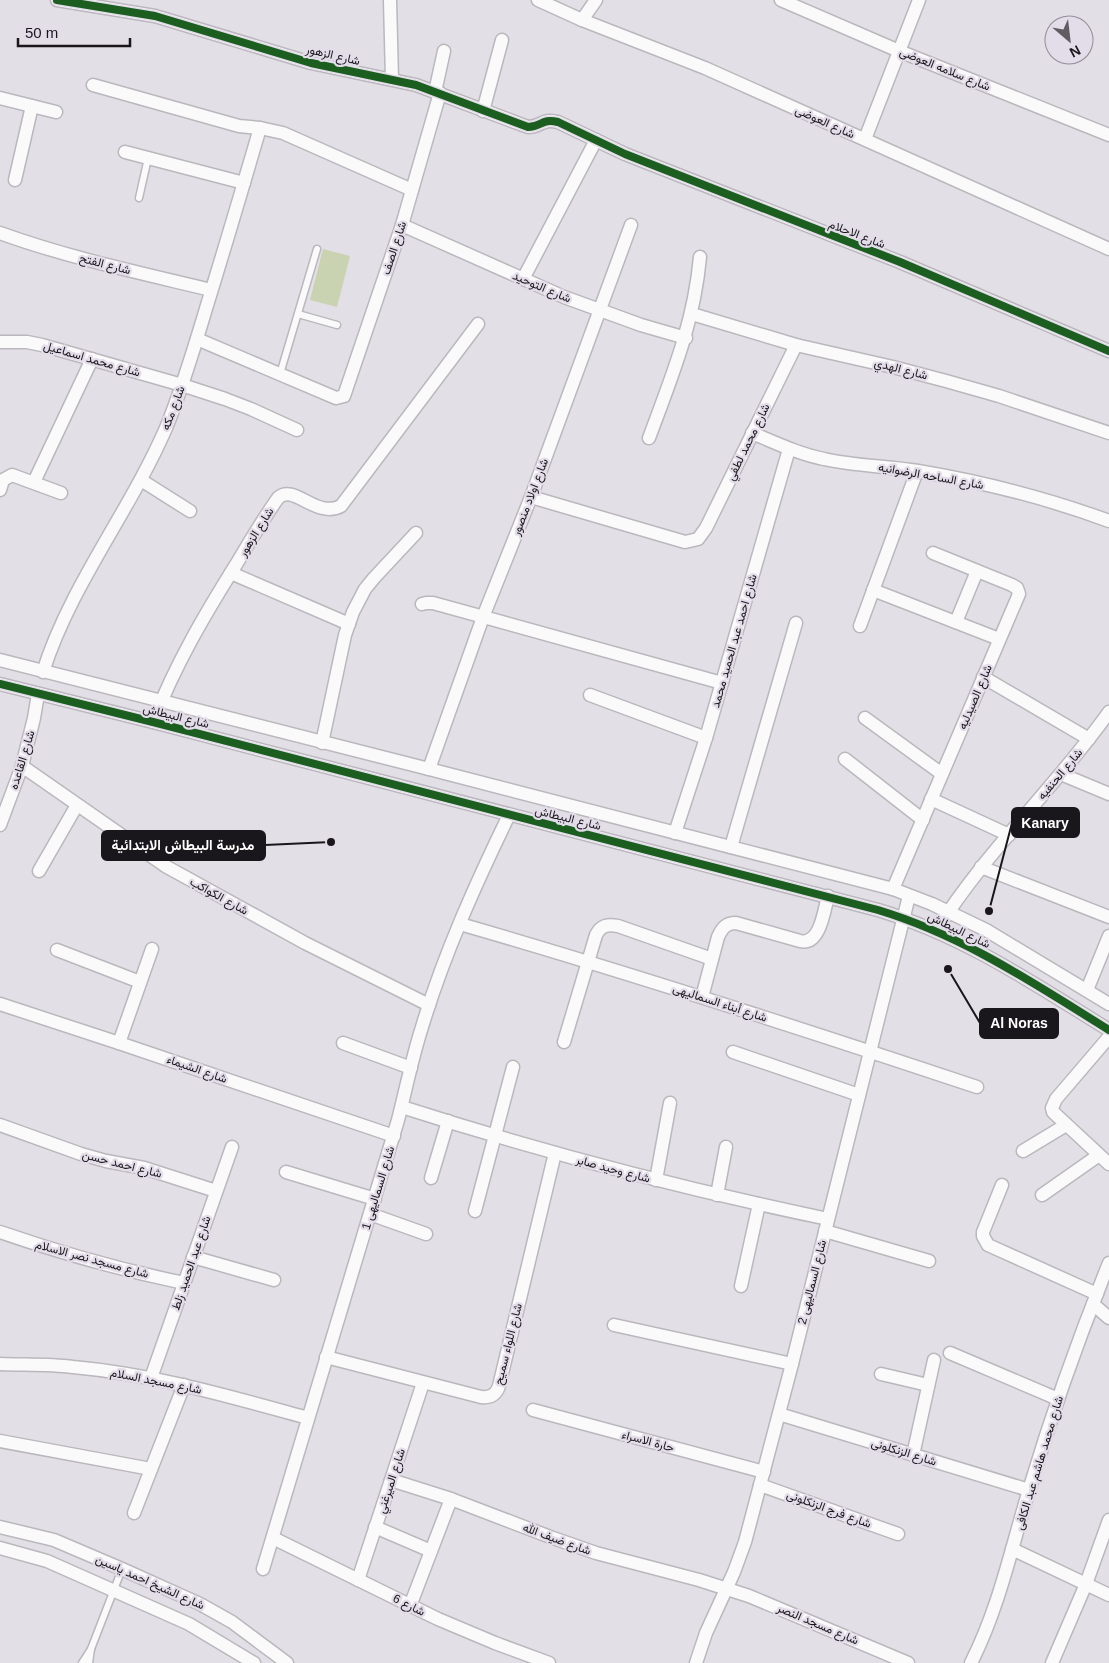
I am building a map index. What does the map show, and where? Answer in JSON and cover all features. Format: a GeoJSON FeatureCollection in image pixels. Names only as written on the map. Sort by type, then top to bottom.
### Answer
{"type":"FeatureCollection","features":[{"type":"Feature","properties":{"kind":"street","name":"شارع الزهور"},"geometry":{"type":"LineString","coordinates":[[57,0],[155,16],[311,63],[392,79],[438,92],[528,127],[547,120],[558,122],[596,140]]}},
{"type":"Feature","properties":{"kind":"street"},"geometry":{"type":"LineString","coordinates":[[390,0],[392,79]]}},
{"type":"Feature","properties":{"kind":"street","name":"شارع العوضى"},"geometry":{"type":"LineString","coordinates":[[538,0],[582,20],[705,68],[1109,249]]}},
{"type":"Feature","properties":{"kind":"street"},"geometry":{"type":"LineString","coordinates":[[582,20],[596,0]]}},
{"type":"Feature","properties":{"kind":"street","name":"شارع سلامه العوضى"},"geometry":{"type":"LineString","coordinates":[[781,0],[1109,135]]}},
{"type":"Feature","properties":{"kind":"street"},"geometry":{"type":"LineString","coordinates":[[865,139],[919,0]]}},
{"type":"Feature","properties":{"kind":"street"},"geometry":{"type":"LineString","coordinates":[[483,110],[502,40]]}},
{"type":"Feature","properties":{"kind":"street","name":"شارع الصف"},"geometry":{"type":"LineString","coordinates":[[280,374],[336,398],[345,394],[412,190],[438,92],[444,51]]}},
{"type":"Feature","properties":{"kind":"street"},"geometry":{"type":"LineString","coordinates":[[93,85],[239,126],[284,133],[412,190]]}},
{"type":"Feature","properties":{"kind":"street"},"geometry":{"type":"LineString","coordinates":[[0,98],[56,112]]}},
{"type":"Feature","properties":{"kind":"street"},"geometry":{"type":"LineString","coordinates":[[15,180],[32,106]]}},
{"type":"Feature","properties":{"kind":"street","name":"شارع مكه"},"geometry":{"type":"LineString","coordinates":[[43,672],[51,646],[62,621],[141,480],[166,426],[197,339],[260,128]]}},
{"type":"Feature","properties":{"kind":"street"},"geometry":{"type":"LineString","coordinates":[[523,279],[596,140]]}},
{"type":"Feature","properties":{"kind":"street","name":"شارع الاحلام"},"geometry":{"type":"LineString","coordinates":[[596,140],[639,160],[900,262],[1109,351]]}},
{"type":"Feature","properties":{"kind":"street"},"geometry":{"type":"LineString","coordinates":[[125,152],[244,183]]}},
{"type":"Feature","properties":{"kind":"street","name":"شارع التوحيد"},"geometry":{"type":"LineString","coordinates":[[402,224],[523,279],[600,310],[686,338]]}},
{"type":"Feature","properties":{"kind":"street","name":"شارع اولاد منصور"},"geometry":{"type":"LineString","coordinates":[[429,769],[483,617],[531,497],[631,225]]}},
{"type":"Feature","properties":{"kind":"street","name":"شارع الفتح"},"geometry":{"type":"LineString","coordinates":[[0,233],[64,254],[211,290]]}},
{"type":"Feature","properties":{"kind":"street"},"geometry":{"type":"LineString","coordinates":[[649,438],[686,338],[692,314],[700,257]]}},
{"type":"Feature","properties":{"kind":"street","name":"شارع الهدي"},"geometry":{"type":"LineString","coordinates":[[692,314],[796,345],[946,381],[1109,433]]}},
{"type":"Feature","properties":{"kind":"street","name":"شارع الزهور"},"geometry":{"type":"LineString","coordinates":[[153,722],[186,647],[280,496],[289,494],[328,510],[335,509],[346,501],[478,324]]}},
{"type":"Feature","properties":{"kind":"street"},"geometry":{"type":"LineString","coordinates":[[197,339],[280,374]]}},
{"type":"Feature","properties":{"kind":"street","name":"شارع محمد اسماعيل"},"geometry":{"type":"LineString","coordinates":[[0,342],[27,342],[182,385],[252,409],[297,430]]}},
{"type":"Feature","properties":{"kind":"street","name":"شارع محمد لطفي"},"geometry":{"type":"LineString","coordinates":[[531,497],[685,542],[698,539],[703,534],[796,345]]}},
{"type":"Feature","properties":{"kind":"street"},"geometry":{"type":"LineString","coordinates":[[34,482],[92,359]]}},
{"type":"Feature","properties":{"kind":"street","name":"شارع الساحه الرضوانيه"},"geometry":{"type":"LineString","coordinates":[[752,433],[789,449],[824,459],[916,471],[1025,494],[1109,521]]}},
{"type":"Feature","properties":{"kind":"street","name":"شارع احمد عبد الحميد محمد"},"geometry":{"type":"LineString","coordinates":[[675,833],[706,738],[789,449]]}},
{"type":"Feature","properties":{"kind":"street"},"geometry":{"type":"LineString","coordinates":[[860,626],[916,471]]}},
{"type":"Feature","properties":{"kind":"street"},"geometry":{"type":"LineString","coordinates":[[0,490],[4,480],[9,476],[16,475],[61,493]]}},
{"type":"Feature","properties":{"kind":"street"},"geometry":{"type":"LineString","coordinates":[[141,480],[190,511]]}},
{"type":"Feature","properties":{"kind":"street"},"geometry":{"type":"LineString","coordinates":[[322,743],[348,624],[365,589],[416,532]]}},
{"type":"Feature","properties":{"kind":"street","name":"شارع الصيدليه"},"geometry":{"type":"LineString","coordinates":[[893,890],[999,639],[1018,600],[1018,591],[1012,585],[933,553]]}},
{"type":"Feature","properties":{"kind":"street"},"geometry":{"type":"LineString","coordinates":[[956,622],[977,571]]}},
{"type":"Feature","properties":{"kind":"street"},"geometry":{"type":"LineString","coordinates":[[231,572],[348,624]]}},
{"type":"Feature","properties":{"kind":"street"},"geometry":{"type":"LineString","coordinates":[[873,590],[999,639]]}},
{"type":"Feature","properties":{"kind":"street"},"geometry":{"type":"LineString","coordinates":[[422,604],[434,603],[722,683]]}},
{"type":"Feature","properties":{"kind":"street"},"geometry":{"type":"LineString","coordinates":[[731,847],[796,623]]}},
{"type":"Feature","properties":{"kind":"street","name":"شارع البيطاش"},"geometry":{"type":"LineString","coordinates":[[0,660],[893,890],[949,911],[998,937],[1109,1004]]}},
{"type":"Feature","properties":{"kind":"street"},"geometry":{"type":"LineString","coordinates":[[983,677],[1090,739]]}},
{"type":"Feature","properties":{"kind":"street","name":"شارع البيطاش"},"geometry":{"type":"LineString","coordinates":[[0,684],[651,850],[903,917],[994,960],[1109,1030]]}},
{"type":"Feature","properties":{"kind":"street","name":"شارع القاعده"},"geometry":{"type":"LineString","coordinates":[[0,825],[22,766],[38,694]]}},
{"type":"Feature","properties":{"kind":"street"},"geometry":{"type":"LineString","coordinates":[[590,695],[706,738]]}},
{"type":"Feature","properties":{"kind":"street","name":"شارع الحنفيه"},"geometry":{"type":"LineString","coordinates":[[936,931],[981,867],[1090,739],[1109,712]]}},
{"type":"Feature","properties":{"kind":"street"},"geometry":{"type":"LineString","coordinates":[[865,718],[942,774]]}},
{"type":"Feature","properties":{"kind":"street"},"geometry":{"type":"LineString","coordinates":[[845,759],[922,820]]}},
{"type":"Feature","properties":{"kind":"street","name":"شارع الكواكب"},"geometry":{"type":"LineString","coordinates":[[22,766],[160,862],[191,881],[306,943],[429,1005]]}},
{"type":"Feature","properties":{"kind":"street"},"geometry":{"type":"LineString","coordinates":[[1061,774],[1109,794]]}},
{"type":"Feature","properties":{"kind":"street"},"geometry":{"type":"LineString","coordinates":[[931,799],[1009,834]]}},
{"type":"Feature","properties":{"kind":"street"},"geometry":{"type":"LineString","coordinates":[[39,871],[78,805]]}},
{"type":"Feature","properties":{"kind":"street","name":"شارع السماليهى 1"},"geometry":{"type":"LineString","coordinates":[[263,1569],[394,1136],[429,1005],[460,924],[488,858],[509,815]]}},
{"type":"Feature","properties":{"kind":"street"},"geometry":{"type":"LineString","coordinates":[[651,850],[658,828]]}},
{"type":"Feature","properties":{"kind":"street"},"geometry":{"type":"LineString","coordinates":[[981,867],[1109,917]]}},
{"type":"Feature","properties":{"kind":"street"},"geometry":{"type":"LineString","coordinates":[[702,997],[720,932],[726,924],[742,924],[804,942],[812,940],[817,934],[828,896]]}},
{"type":"Feature","properties":{"kind":"street","name":"شارع السماليهى 2"},"geometry":{"type":"LineString","coordinates":[[696,1663],[706,1633],[727,1588],[745,1542],[792,1364],[909,896]]}},
{"type":"Feature","properties":{"kind":"street","name":"شارع أبناء السماليهى"},"geometry":{"type":"LineString","coordinates":[[460,924],[702,997],[978,1087]]}},
{"type":"Feature","properties":{"kind":"street"},"geometry":{"type":"LineString","coordinates":[[564,1042],[587,961],[598,932],[603,926],[610,924],[712,959]]}},
{"type":"Feature","properties":{"kind":"street"},"geometry":{"type":"LineString","coordinates":[[1087,990],[1109,936]]}},
{"type":"Feature","properties":{"kind":"street"},"geometry":{"type":"LineString","coordinates":[[119,1043],[152,949]]}},
{"type":"Feature","properties":{"kind":"street"},"geometry":{"type":"LineString","coordinates":[[57,950],[140,982]]}},
{"type":"Feature","properties":{"kind":"street","name":"شارع الشيماء"},"geometry":{"type":"LineString","coordinates":[[0,1004],[394,1136]]}},
{"type":"Feature","properties":{"kind":"street"},"geometry":{"type":"LineString","coordinates":[[1109,1036],[1053,1104],[1052,1108],[1053,1112],[1066,1125],[1109,1164]]}},
{"type":"Feature","properties":{"kind":"street"},"geometry":{"type":"LineString","coordinates":[[343,1043],[411,1068]]}},
{"type":"Feature","properties":{"kind":"street"},"geometry":{"type":"LineString","coordinates":[[732,1052],[859,1095]]}},
{"type":"Feature","properties":{"kind":"street"},"geometry":{"type":"LineString","coordinates":[[475,1211],[513,1067]]}},
{"type":"Feature","properties":{"kind":"street"},"geometry":{"type":"LineString","coordinates":[[656,1180],[670,1103]]}},
{"type":"Feature","properties":{"kind":"street","name":"شارع وحيد صابر"},"geometry":{"type":"LineString","coordinates":[[402,1107],[555,1153],[656,1180],[759,1204],[929,1261]]}},
{"type":"Feature","properties":{"kind":"street"},"geometry":{"type":"LineString","coordinates":[[431,1178],[448,1121]]}},
{"type":"Feature","properties":{"kind":"street","name":"شارع احمد حسن"},"geometry":{"type":"LineString","coordinates":[[0,1125],[99,1160],[144,1168],[216,1191]]}},
{"type":"Feature","properties":{"kind":"street"},"geometry":{"type":"LineString","coordinates":[[1023,1151],[1066,1125]]}},
{"type":"Feature","properties":{"kind":"street","name":"شارع عبد الحميد زلط"},"geometry":{"type":"LineString","coordinates":[[151,1378],[232,1147]]}},
{"type":"Feature","properties":{"kind":"street"},"geometry":{"type":"LineString","coordinates":[[717,1195],[726,1147]]}},
{"type":"Feature","properties":{"kind":"street","name":"شارع اللواء سميح"},"geometry":{"type":"LineString","coordinates":[[326,1357],[485,1398],[493,1396],[498,1389],[555,1153]]}},
{"type":"Feature","properties":{"kind":"street"},"geometry":{"type":"LineString","coordinates":[[1042,1194],[1099,1155]]}},
{"type":"Feature","properties":{"kind":"street"},"geometry":{"type":"LineString","coordinates":[[286,1172],[375,1199]]}},
{"type":"Feature","properties":{"kind":"street"},"geometry":{"type":"LineString","coordinates":[[1002,1185],[983,1232],[988,1245],[1095,1299],[1109,1318]]}},
{"type":"Feature","properties":{"kind":"street"},"geometry":{"type":"LineString","coordinates":[[741,1286],[759,1204]]}},
{"type":"Feature","properties":{"kind":"street"},"geometry":{"type":"LineString","coordinates":[[370,1214],[426,1234]]}},
{"type":"Feature","properties":{"kind":"street","name":"شارع مسجد نصر الاسلام"},"geometry":{"type":"LineString","coordinates":[[0,1232],[64,1254],[110,1267],[184,1283]]}},
{"type":"Feature","properties":{"kind":"street"},"geometry":{"type":"LineString","coordinates":[[193,1256],[274,1280]]}},
{"type":"Feature","properties":{"kind":"street","name":"شارع محمد هاشم عبد الكافى"},"geometry":{"type":"LineString","coordinates":[[971,1663],[991,1619],[1058,1399],[1109,1263]]}},
{"type":"Feature","properties":{"kind":"street"},"geometry":{"type":"LineString","coordinates":[[614,1325],[792,1364]]}},
{"type":"Feature","properties":{"kind":"street"},"geometry":{"type":"LineString","coordinates":[[950,1353],[1058,1399]]}},
{"type":"Feature","properties":{"kind":"street"},"geometry":{"type":"LineString","coordinates":[[913,1455],[934,1360]]}},
{"type":"Feature","properties":{"kind":"street","name":"شارع مسجد السلام"},"geometry":{"type":"LineString","coordinates":[[0,1364],[72,1366],[151,1378],[308,1418]]}},
{"type":"Feature","properties":{"kind":"street"},"geometry":{"type":"LineString","coordinates":[[881,1374],[928,1385]]}},
{"type":"Feature","properties":{"kind":"street","name":"شارع الميرغني"},"geometry":{"type":"LineString","coordinates":[[358,1580],[424,1382]]}},
{"type":"Feature","properties":{"kind":"street"},"geometry":{"type":"LineString","coordinates":[[134,1512],[184,1386]]}},
{"type":"Feature","properties":{"kind":"street","name":"حارة الاسراء"},"geometry":{"type":"LineString","coordinates":[[533,1410],[764,1472]]}},
{"type":"Feature","properties":{"kind":"street","name":"شارع الزنكلونى"},"geometry":{"type":"LineString","coordinates":[[778,1414],[1029,1490]]}},
{"type":"Feature","properties":{"kind":"street"},"geometry":{"type":"LineString","coordinates":[[0,1441],[151,1469]]}},
{"type":"Feature","properties":{"kind":"street","name":"شارع ضيف الله"},"geometry":{"type":"LineString","coordinates":[[391,1480],[451,1498],[596,1553],[727,1588]]}},
{"type":"Feature","properties":{"kind":"street","name":"شارع فرج الزنكلونى"},"geometry":{"type":"LineString","coordinates":[[760,1485],[898,1534]]}},
{"type":"Feature","properties":{"kind":"street"},"geometry":{"type":"LineString","coordinates":[[410,1606],[451,1498]]}},
{"type":"Feature","properties":{"kind":"street"},"geometry":{"type":"LineString","coordinates":[[1052,1663],[1086,1584],[1109,1520]]}},
{"type":"Feature","properties":{"kind":"street","name":"شارع الشيخ احمد ياسين"},"geometry":{"type":"LineString","coordinates":[[0,1527],[54,1540],[200,1604],[232,1622],[287,1663]]}},
{"type":"Feature","properties":{"kind":"street"},"geometry":{"type":"LineString","coordinates":[[375,1527],[431,1551]]}},
{"type":"Feature","properties":{"kind":"street","name":"شارع 6"},"geometry":{"type":"LineString","coordinates":[[273,1538],[410,1606],[466,1631],[549,1663]]}},
{"type":"Feature","properties":{"kind":"street","name":"شارع الشيخ احمد ياسين"},"geometry":{"type":"LineString","coordinates":[[0,1548],[47,1561],[190,1624],[254,1663]]}},
{"type":"Feature","properties":{"kind":"street"},"geometry":{"type":"LineString","coordinates":[[1012,1549],[1109,1595]]}},
{"type":"Feature","properties":{"kind":"street","name":"شارع مسجد النصر"},"geometry":{"type":"LineString","coordinates":[[727,1588],[770,1604],[908,1663]]}},
{"type":"Feature","properties":{"kind":"lane"},"geometry":{"type":"LineString","coordinates":[[139,198],[148,158]]}},
{"type":"Feature","properties":{"kind":"lane"},"geometry":{"type":"LineString","coordinates":[[280,374],[317,249]]}},
{"type":"Feature","properties":{"kind":"lane"},"geometry":{"type":"LineString","coordinates":[[298,314],[337,325]]}},
{"type":"Feature","properties":{"kind":"lane"},"geometry":{"type":"LineString","coordinates":[[82,1663],[91,1649],[122,1569]]}},
{"type":"Feature","properties":{"kind":"lane"},"geometry":{"type":"LineString","coordinates":[[90,1663],[91,1649]]}},
{"type":"Feature","properties":{"kind":"green space"},"geometry":{"type":"Polygon","coordinates":[[[323,249],[350,256],[337,307],[310,300],[323,249]]]}},
{"type":"Feature","properties":{"kind":"cycle path"},"geometry":{"type":"LineString","coordinates":[[57,0],[155,16],[311,63],[416,85],[528,127],[548,121],[558,122],[625,154],[900,262],[1109,351]]}},
{"type":"Feature","properties":{"kind":"cycle path"},"geometry":{"type":"LineString","coordinates":[[0,684],[878,910],[940,933],[969,947],[1025,978],[1109,1030]]}},
{"type":"Feature","properties":{"kind":"place","name":"مدرسة البيطاش الابتدائية"},"geometry":{"type":"Point","coordinates":[331,842]}},
{"type":"Feature","properties":{"kind":"place","name":"Kanary"},"geometry":{"type":"Point","coordinates":[989,911]}},
{"type":"Feature","properties":{"kind":"place","name":"Al Noras"},"geometry":{"type":"Point","coordinates":[948,969]}}]}
